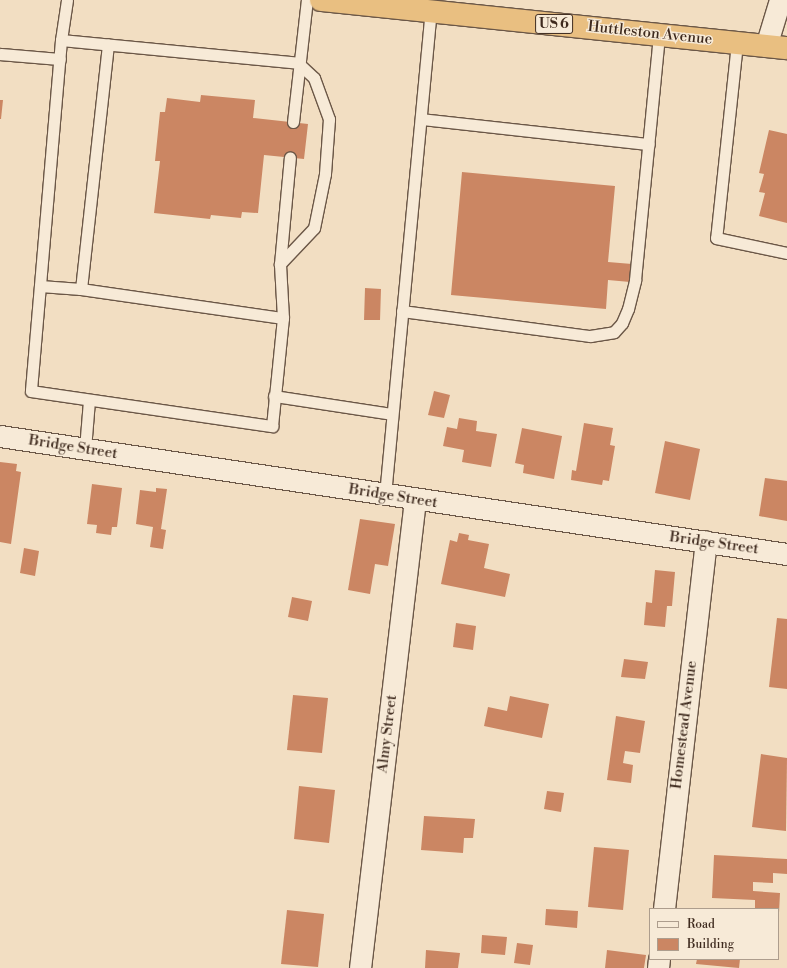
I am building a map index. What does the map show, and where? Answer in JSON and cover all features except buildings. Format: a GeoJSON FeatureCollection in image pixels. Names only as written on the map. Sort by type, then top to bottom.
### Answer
{"type":"FeatureCollection","features":[{"type":"Feature","properties":{"kind":"highway","name":"Huttleston Avenue"},"geometry":{"type":"LineString","coordinates":[[321,0],[777,47]]}},
{"type":"Feature","properties":{"kind":"street"},"geometry":{"type":"LineString","coordinates":[[777,47],[780,0]]}},
{"type":"Feature","properties":{"kind":"street","name":"Bridge Street"},"geometry":{"type":"LineString","coordinates":[[0,436],[385,495],[787,554]]}},
{"type":"Feature","properties":{"kind":"street","name":"Almy Street"},"geometry":{"type":"LineString","coordinates":[[360,968],[415,499]]}},
{"type":"Feature","properties":{"kind":"street","name":"Homestead Avenue"},"geometry":{"type":"LineString","coordinates":[[664,908],[706,541]]}},
{"type":"Feature","properties":{"kind":"lane"},"geometry":{"type":"LineString","coordinates":[[67,0],[61,40],[31,391],[272,426],[283,318],[280,264],[290,157]]}},
{"type":"Feature","properties":{"kind":"lane"},"geometry":{"type":"LineString","coordinates":[[293,122],[298,63],[307,0]]}},
{"type":"Feature","properties":{"kind":"lane"},"geometry":{"type":"LineString","coordinates":[[385,495],[391,414],[431,11]]}},
{"type":"Feature","properties":{"kind":"lane"},"geometry":{"type":"LineString","coordinates":[[402,311],[590,336],[614,332],[622,323],[628,309],[635,280],[659,34]]}},
{"type":"Feature","properties":{"kind":"lane"},"geometry":{"type":"LineString","coordinates":[[61,40],[298,63],[314,78],[329,119],[325,174],[314,228],[280,264]]}},
{"type":"Feature","properties":{"kind":"lane"},"geometry":{"type":"LineString","coordinates":[[737,42],[716,238],[787,252]]}},
{"type":"Feature","properties":{"kind":"lane"},"geometry":{"type":"LineString","coordinates":[[82,289],[108,44]]}},
{"type":"Feature","properties":{"kind":"lane"},"geometry":{"type":"LineString","coordinates":[[0,54],[60,59]]}},
{"type":"Feature","properties":{"kind":"lane"},"geometry":{"type":"LineString","coordinates":[[421,118],[649,144]]}},
{"type":"Feature","properties":{"kind":"lane"},"geometry":{"type":"LineString","coordinates":[[40,286],[82,289],[283,318]]}},
{"type":"Feature","properties":{"kind":"lane"},"geometry":{"type":"LineString","coordinates":[[274,396],[391,414]]}},
{"type":"Feature","properties":{"kind":"lane"},"geometry":{"type":"LineString","coordinates":[[85,449],[89,400]]}}]}
